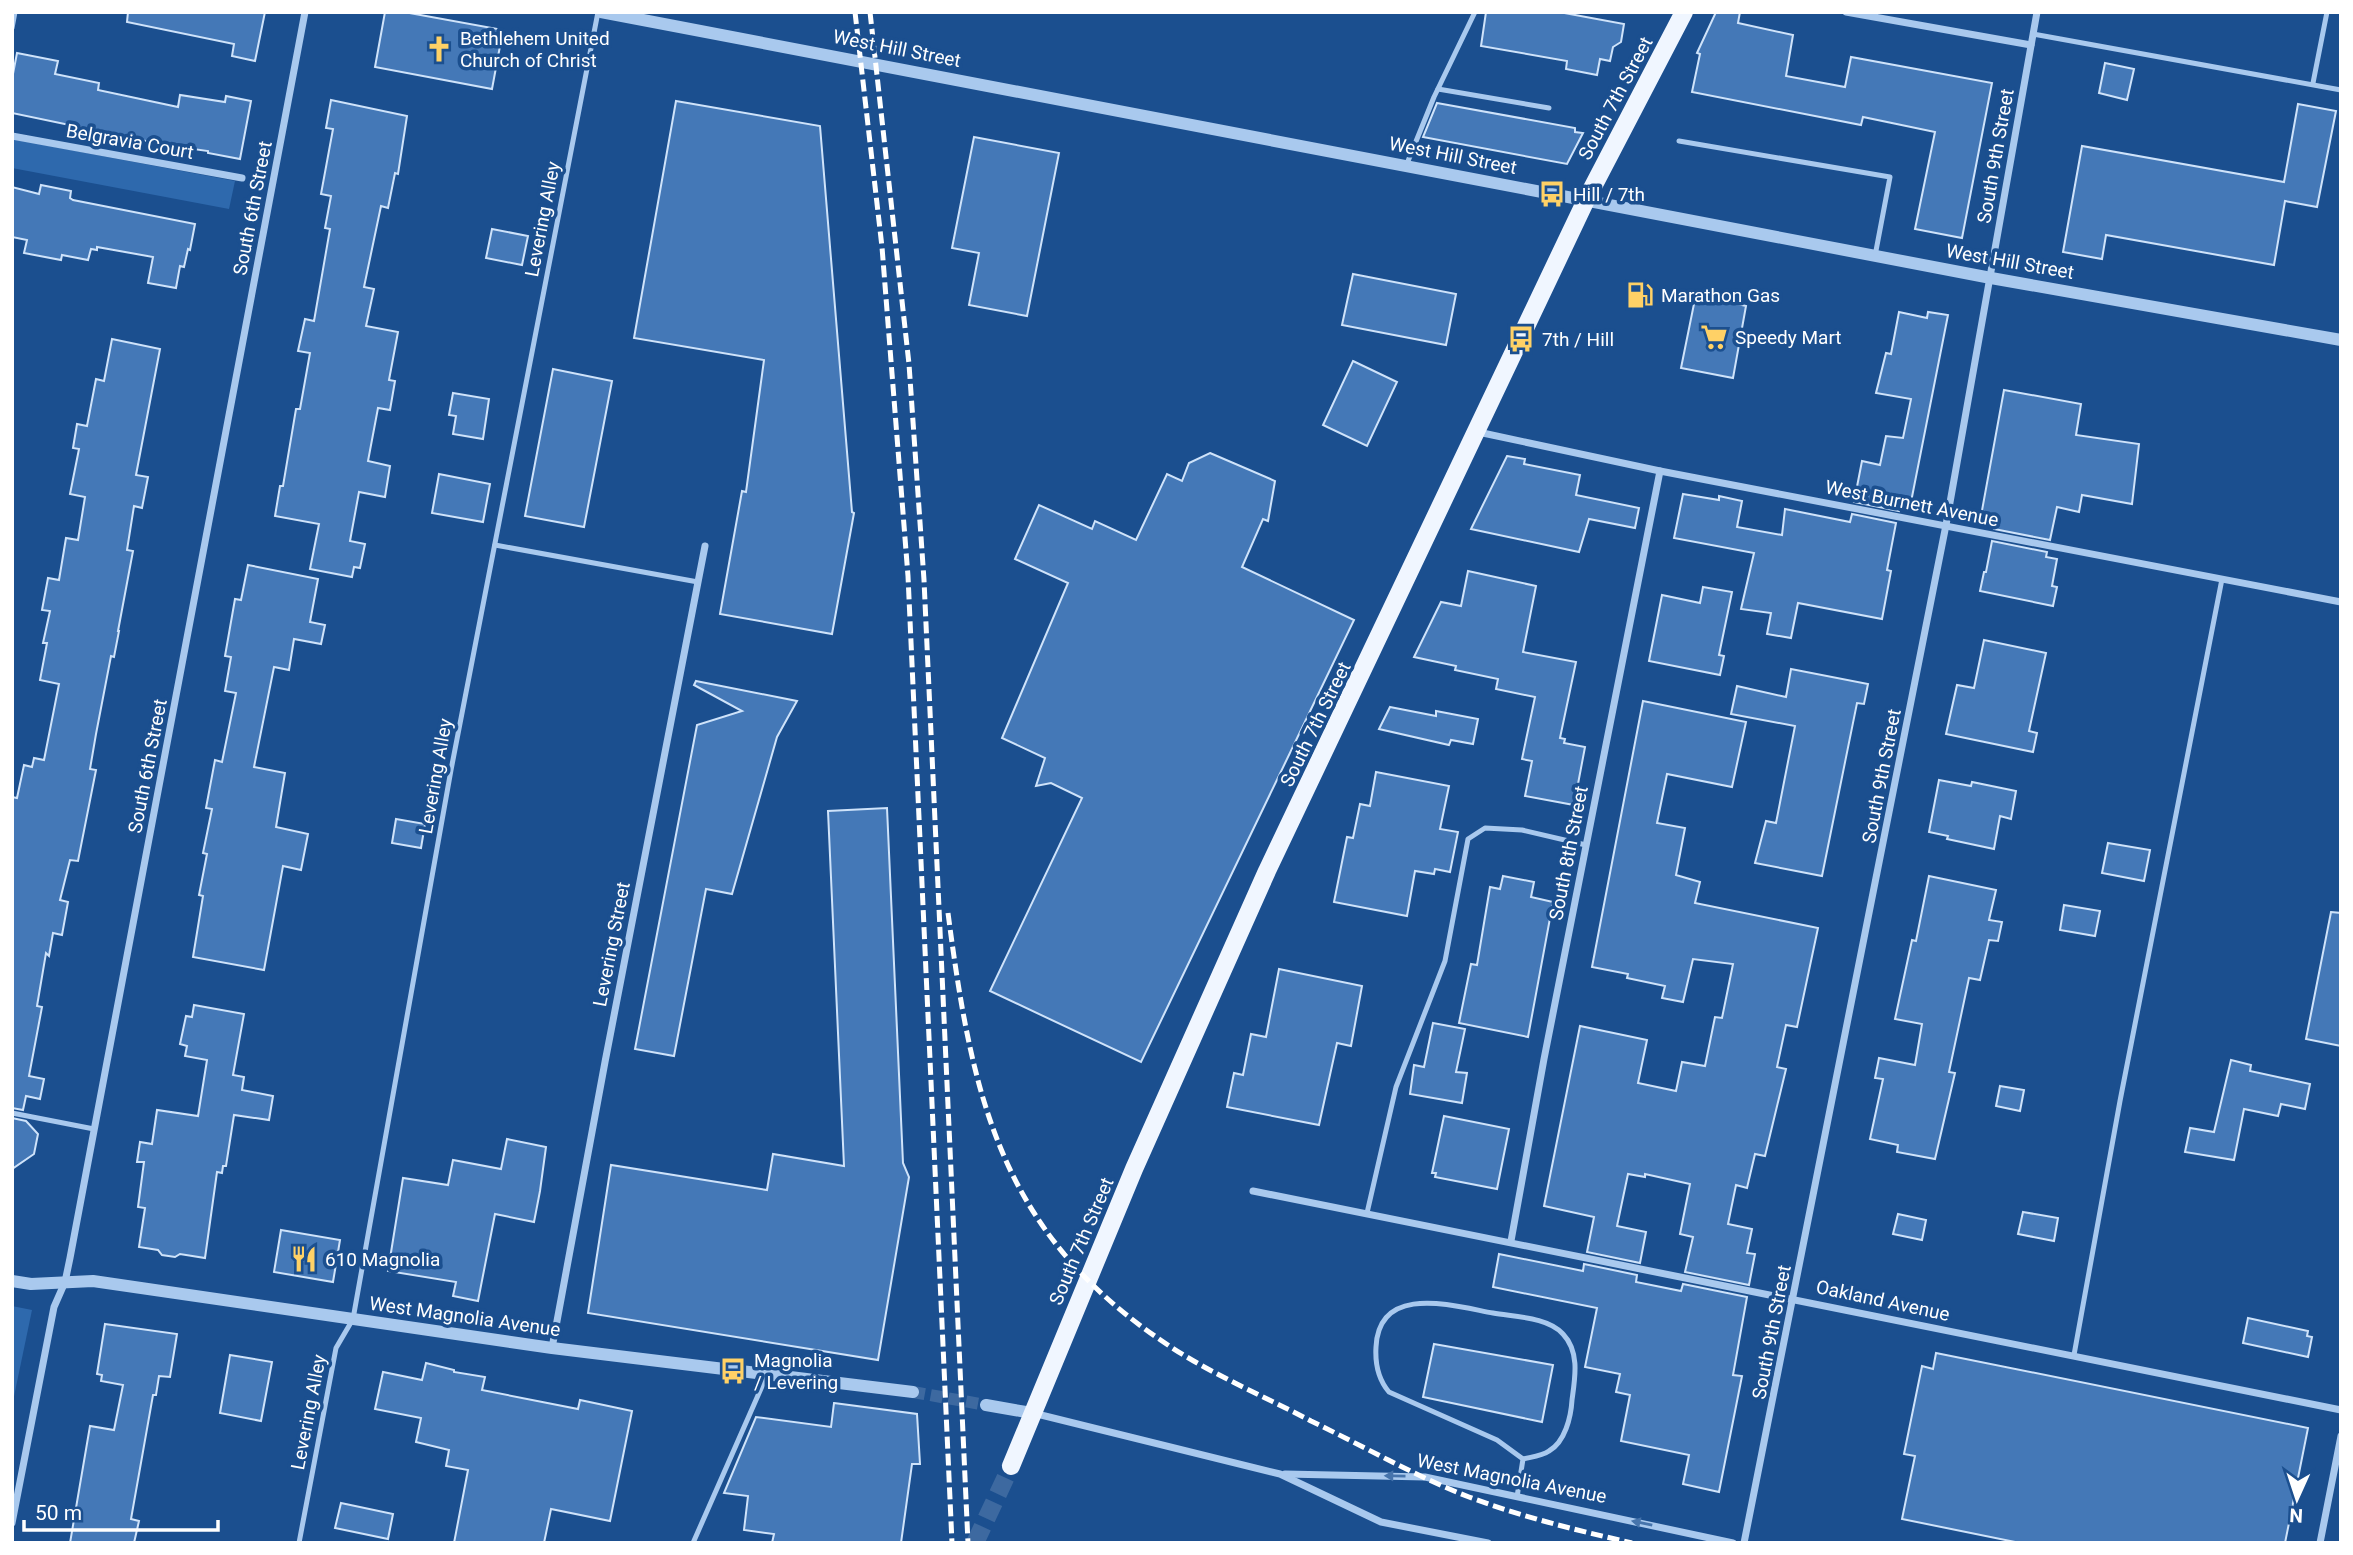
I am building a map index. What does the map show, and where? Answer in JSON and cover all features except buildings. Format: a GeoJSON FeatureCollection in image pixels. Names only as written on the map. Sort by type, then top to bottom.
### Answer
{"type":"FeatureCollection","features":[{"type":"Feature","properties":{"kind":"main road","name":"South 7th Street"},"geometry":{"type":"LineString","coordinates":[[1011,1466],[1130,1179],[1267,871],[1586,200],[1684,12]]}},
{"type":"Feature","properties":{"kind":"street","name":"South 6th Street"},"geometry":{"type":"LineString","coordinates":[[12,1523],[54,1307],[65,1282],[305,12]]}},
{"type":"Feature","properties":{"kind":"street","name":"West Hill Street"},"geometry":{"type":"LineString","coordinates":[[599,12],[1990,278],[2341,340]]}},
{"type":"Feature","properties":{"kind":"street"},"geometry":{"type":"LineString","coordinates":[[1846,12],[2031,45]]}},
{"type":"Feature","properties":{"kind":"street","name":"South 9th Street"},"geometry":{"type":"LineString","coordinates":[[1744,1543],[1946,525],[2037,12]]}},
{"type":"Feature","properties":{"kind":"street","name":"Belgravia Court"},"geometry":{"type":"LineString","coordinates":[[12,136],[242,178]]}},
{"type":"Feature","properties":{"kind":"street","name":"West Burnett Avenue"},"geometry":{"type":"LineString","coordinates":[[1477,432],[1660,471],[2341,603]]}},
{"type":"Feature","properties":{"kind":"street","name":"South 8th Street"},"geometry":{"type":"LineString","coordinates":[[1511,1241],[1660,471]]}},
{"type":"Feature","properties":{"kind":"street","name":"Levering Street"},"geometry":{"type":"LineString","coordinates":[[552,1348],[604,1062],[705,546]]}},
{"type":"Feature","properties":{"kind":"street","name":"Oakland Avenue"},"geometry":{"type":"LineString","coordinates":[[1253,1191],[2341,1410]]}},
{"type":"Feature","properties":{"kind":"street","name":"West Magnolia Avenue"},"geometry":{"type":"LineString","coordinates":[[12,1281],[31,1284],[93,1280],[552,1348],[913,1392]]}},
{"type":"Feature","properties":{"kind":"street","name":"West Magnolia Avenue"},"geometry":{"type":"LineString","coordinates":[[986,1405],[1032,1413],[1280,1474],[1381,1522],[1488,1543]]}},
{"type":"Feature","properties":{"kind":"street"},"geometry":{"type":"LineString","coordinates":[[2320,1543],[2341,1436]]}},
{"type":"Feature","properties":{"kind":"street","name":"West Magnolia Avenue"},"geometry":{"type":"LineString","coordinates":[[1280,1474],[1425,1477],[1732,1543]]}},
{"type":"Feature","properties":{"kind":"lane"},"geometry":{"type":"LineString","coordinates":[[12,28],[15,12]]}},
{"type":"Feature","properties":{"kind":"lane","name":"Levering Alley"},"geometry":{"type":"LineString","coordinates":[[299,1543],[336,1348],[353,1319],[451,771],[599,12]]}},
{"type":"Feature","properties":{"kind":"lane"},"geometry":{"type":"LineString","coordinates":[[1406,166],[1438,89],[1475,12]]}},
{"type":"Feature","properties":{"kind":"lane"},"geometry":{"type":"LineString","coordinates":[[2313,83],[2327,12]]}},
{"type":"Feature","properties":{"kind":"lane"},"geometry":{"type":"LineString","coordinates":[[2033,34],[2341,90]]}},
{"type":"Feature","properties":{"kind":"lane"},"geometry":{"type":"LineString","coordinates":[[1438,89],[1549,108]]}},
{"type":"Feature","properties":{"kind":"lane"},"geometry":{"type":"LineString","coordinates":[[1679,141],[1890,177],[1875,256]]}},
{"type":"Feature","properties":{"kind":"lane"},"geometry":{"type":"LineString","coordinates":[[495,545],[698,582]]}},
{"type":"Feature","properties":{"kind":"lane"},"geometry":{"type":"LineString","coordinates":[[2074,1355],[2222,579]]}},
{"type":"Feature","properties":{"kind":"lane"},"geometry":{"type":"LineString","coordinates":[[1367,1213],[1396,1087],[1445,961],[1468,839],[1485,828],[1522,831],[1586,845]]}},
{"type":"Feature","properties":{"kind":"lane"},"geometry":{"type":"LineString","coordinates":[[12,1113],[94,1129]]}},
{"type":"Feature","properties":{"kind":"lane"},"geometry":{"type":"LineString","coordinates":[[1428,1301],[1542,1321],[1562,1332],[1572,1346],[1576,1369],[1571,1412],[1560,1442],[1548,1452],[1523,1460],[1497,1440],[1389,1392],[1381,1382],[1377,1368],[1376,1345],[1380,1329],[1390,1314],[1404,1306],[1428,1301]]}},
{"type":"Feature","properties":{"kind":"lane"},"geometry":{"type":"LineString","coordinates":[[693,1543],[767,1375]]}},
{"type":"Feature","properties":{"kind":"lane"},"geometry":{"type":"LineString","coordinates":[[1517,1497],[1523,1460]]}},
{"type":"Feature","properties":{"kind":"shaded area"},"geometry":{"type":"Polygon","coordinates":[[[12,139],[235,181],[229,209],[12,168],[12,139]]]}},
{"type":"Feature","properties":{"kind":"shaded area"},"geometry":{"type":"Polygon","coordinates":[[[12,1306],[32,1310],[12,1406],[12,1306]]]}},
{"type":"Feature","properties":{"kind":"tunnel"},"geometry":{"type":"LineString","coordinates":[[913,1392],[986,1405]]}},
{"type":"Feature","properties":{"kind":"tunnel"},"geometry":{"type":"LineString","coordinates":[[975,1543],[1011,1466]]}},
{"type":"Feature","properties":{"kind":"railway"},"geometry":{"type":"LineString","coordinates":[[855,12],[882,247],[908,576],[952,1543]]}},
{"type":"Feature","properties":{"kind":"railway"},"geometry":{"type":"LineString","coordinates":[[870,12],[909,364],[924,580],[968,1543]]}},
{"type":"Feature","properties":{"kind":"railway"},"geometry":{"type":"LineString","coordinates":[[948,913],[969,1042],[984,1100],[1003,1154],[1029,1205],[1064,1253],[1107,1299],[1162,1341],[1198,1363],[1429,1480],[1509,1511],[1632,1543]]}},
{"type":"Feature","properties":{"kind":"place","name":"Bethlehem United Church of Christ"},"geometry":{"type":"Point","coordinates":[439,49]}},
{"type":"Feature","properties":{"kind":"place","name":"Hill / 7th"},"geometry":{"type":"Point","coordinates":[1552,194]}},
{"type":"Feature","properties":{"kind":"place","name":"Marathon Gas"},"geometry":{"type":"Point","coordinates":[1640,295]}},
{"type":"Feature","properties":{"kind":"place","name":"Speedy Mart"},"geometry":{"type":"Point","coordinates":[1714,337]}},
{"type":"Feature","properties":{"kind":"place","name":"7th / Hill"},"geometry":{"type":"Point","coordinates":[1521,339]}},
{"type":"Feature","properties":{"kind":"place","name":"610 Magnolia"},"geometry":{"type":"Point","coordinates":[304,1259]}},
{"type":"Feature","properties":{"kind":"place","name":"Magnolia / Levering"},"geometry":{"type":"Point","coordinates":[733,1371]}}]}
